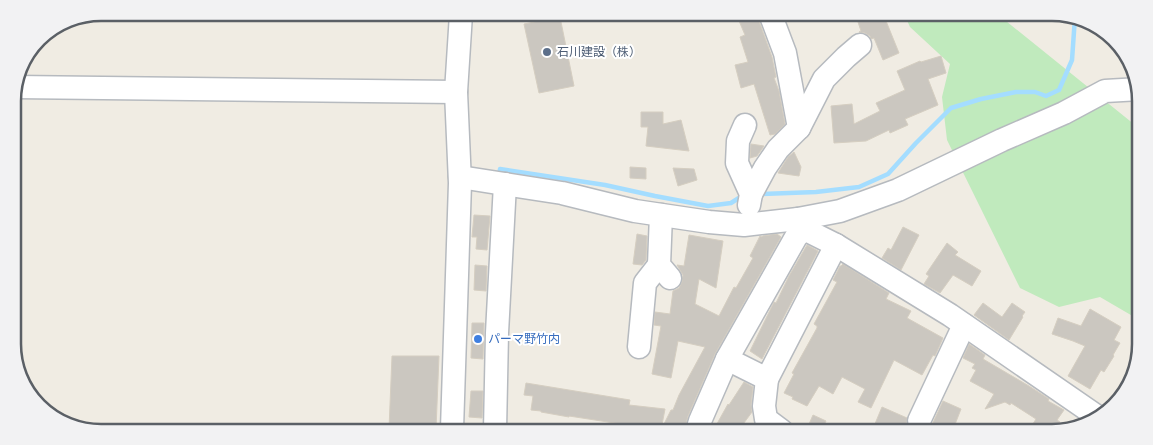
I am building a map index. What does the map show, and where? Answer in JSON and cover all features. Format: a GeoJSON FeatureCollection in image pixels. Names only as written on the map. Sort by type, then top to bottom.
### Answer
{"type":"FeatureCollection","features":[{"type":"Feature","properties":{"kind":"street"},"geometry":{"type":"LineString","coordinates":[[452,424],[460,176],[456,92],[460,21]]}},
{"type":"Feature","properties":{"kind":"street"},"geometry":{"type":"LineString","coordinates":[[774,21],[785,53],[799,128]]}},
{"type":"Feature","properties":{"kind":"street"},"geometry":{"type":"LineString","coordinates":[[744,226],[751,194],[765,168],[778,149],[799,128],[824,79],[860,45]]}},
{"type":"Feature","properties":{"kind":"street"},"geometry":{"type":"LineString","coordinates":[[23,87],[456,92]]}},
{"type":"Feature","properties":{"kind":"street"},"geometry":{"type":"LineString","coordinates":[[460,176],[562,192],[635,211],[661,215],[744,226],[801,224],[898,190],[1002,140],[1064,113],[1105,91],[1131,90]]}},
{"type":"Feature","properties":{"kind":"street"},"geometry":{"type":"LineString","coordinates":[[745,125],[738,141],[737,163],[751,194]]}},
{"type":"Feature","properties":{"kind":"street"},"geometry":{"type":"LineString","coordinates":[[496,424],[505,184]]}},
{"type":"Feature","properties":{"kind":"street"},"geometry":{"type":"LineString","coordinates":[[639,347],[645,283],[665,271],[661,215]]}},
{"type":"Feature","properties":{"kind":"street"},"geometry":{"type":"LineString","coordinates":[[801,224],[964,325],[1092,413]]}},
{"type":"Feature","properties":{"kind":"street"},"geometry":{"type":"LineString","coordinates":[[699,424],[728,359],[796,237],[801,224]]}},
{"type":"Feature","properties":{"kind":"street"},"geometry":{"type":"LineString","coordinates":[[773,424],[766,419],[764,406],[767,379],[836,245]]}},
{"type":"Feature","properties":{"kind":"street"},"geometry":{"type":"LineString","coordinates":[[919,421],[964,325]]}},
{"type":"Feature","properties":{"kind":"street"},"geometry":{"type":"LineString","coordinates":[[728,359],[767,379]]}},
{"type":"Feature","properties":{"kind":"green space"},"geometry":{"type":"Polygon","coordinates":[[[907,21],[1006,21],[1132,123],[1132,316],[1100,297],[1059,307],[1020,288],[947,140],[942,97],[950,64],[910,27],[907,21]]]}},
{"type":"Feature","properties":{"kind":"building"},"geometry":{"type":"Polygon","coordinates":[[[539,21],[561,21],[574,86],[539,93],[524,24],[539,21]]]}},
{"type":"Feature","properties":{"kind":"building"},"geometry":{"type":"Polygon","coordinates":[[[739,21],[759,21],[772,57],[776,77],[774,78],[779,91],[785,124],[775,134],[770,135],[754,84],[741,88],[735,65],[748,62],[740,37],[745,35],[739,21]]]}},
{"type":"Feature","properties":{"kind":"building"},"geometry":{"type":"Polygon","coordinates":[[[858,21],[886,21],[899,53],[883,60],[874,38],[871,39],[865,33],[859,32],[861,31],[858,21]]]}},
{"type":"Feature","properties":{"kind":"building"},"geometry":{"type":"Polygon","coordinates":[[[941,56],[946,73],[928,79],[938,105],[905,119],[908,125],[890,133],[889,130],[866,141],[834,143],[831,106],[852,104],[854,124],[880,111],[876,103],[905,90],[897,71],[920,61],[941,56]]]}},
{"type":"Feature","properties":{"kind":"building"},"geometry":{"type":"Polygon","coordinates":[[[641,112],[663,112],[663,124],[681,120],[689,151],[646,146],[648,127],[641,127],[641,112]]]}},
{"type":"Feature","properties":{"kind":"building"},"geometry":{"type":"Polygon","coordinates":[[[751,144],[764,146],[757,156],[750,158],[751,144]]]}},
{"type":"Feature","properties":{"kind":"building"},"geometry":{"type":"Polygon","coordinates":[[[794,152],[801,167],[799,176],[778,173],[788,157],[794,152]]]}},
{"type":"Feature","properties":{"kind":"building"},"geometry":{"type":"Polygon","coordinates":[[[630,167],[646,168],[646,179],[630,178],[630,167]]]}},
{"type":"Feature","properties":{"kind":"building"},"geometry":{"type":"Polygon","coordinates":[[[673,168],[694,169],[697,180],[678,186],[673,168]]]}},
{"type":"Feature","properties":{"kind":"building"},"geometry":{"type":"Polygon","coordinates":[[[474,215],[490,216],[487,250],[476,249],[477,237],[472,237],[474,215]]]}},
{"type":"Feature","properties":{"kind":"building"},"geometry":{"type":"Polygon","coordinates":[[[903,227],[919,235],[901,270],[882,258],[888,248],[891,250],[903,227]]]}},
{"type":"Feature","properties":{"kind":"building"},"geometry":{"type":"Polygon","coordinates":[[[637,234],[647,236],[646,260],[642,265],[633,264],[637,234]]]}},
{"type":"Feature","properties":{"kind":"building"},"geometry":{"type":"Polygon","coordinates":[[[777,234],[781,237],[715,354],[686,424],[664,424],[705,347],[678,341],[671,378],[652,374],[661,326],[654,325],[655,312],[670,314],[673,291],[679,288],[683,275],[677,265],[684,266],[689,235],[723,241],[716,288],[699,279],[695,304],[719,316],[734,287],[736,288],[753,258],[750,256],[760,236],[777,234]]]}},
{"type":"Feature","properties":{"kind":"building"},"geometry":{"type":"Polygon","coordinates":[[[947,243],[958,252],[955,255],[981,271],[972,286],[953,275],[940,293],[924,284],[929,276],[926,274],[947,243]]]}},
{"type":"Feature","properties":{"kind":"building"},"geometry":{"type":"Polygon","coordinates":[[[807,245],[818,251],[762,359],[750,351],[774,302],[776,303],[807,245]]]}},
{"type":"Feature","properties":{"kind":"building"},"geometry":{"type":"Polygon","coordinates":[[[843,264],[889,293],[886,299],[911,311],[907,318],[943,338],[935,356],[933,355],[922,375],[894,360],[871,408],[858,402],[865,389],[842,377],[833,394],[819,386],[807,406],[784,393],[794,374],[792,373],[817,328],[814,324],[837,282],[833,280],[843,264]]]}},
{"type":"Feature","properties":{"kind":"building"},"geometry":{"type":"Polygon","coordinates":[[[475,265],[487,266],[486,291],[474,290],[475,265]]]}},
{"type":"Feature","properties":{"kind":"building"},"geometry":{"type":"Polygon","coordinates":[[[983,303],[1002,317],[1012,303],[1025,312],[1009,340],[974,315],[983,303]]]}},
{"type":"Feature","properties":{"kind":"building"},"geometry":{"type":"Polygon","coordinates":[[[1090,309],[1121,327],[1114,340],[1120,343],[1114,356],[1104,372],[1101,370],[1090,389],[1068,376],[1085,346],[1052,334],[1058,318],[1081,326],[1090,309]]]}},
{"type":"Feature","properties":{"kind":"building"},"geometry":{"type":"Polygon","coordinates":[[[472,323],[484,323],[483,359],[471,358],[472,323]]]}},
{"type":"Feature","properties":{"kind":"building"},"geometry":{"type":"Polygon","coordinates":[[[969,344],[985,355],[983,359],[1029,386],[1049,399],[1048,401],[1064,410],[1057,420],[1060,422],[1059,424],[1033,424],[1036,419],[1011,403],[1010,405],[1005,402],[985,409],[994,394],[970,381],[976,370],[972,368],[975,364],[963,358],[969,344]]]}},
{"type":"Feature","properties":{"kind":"building"},"geometry":{"type":"Polygon","coordinates":[[[392,356],[439,356],[436,424],[389,424],[392,356]]]}},
{"type":"Feature","properties":{"kind":"building"},"geometry":{"type":"Polygon","coordinates":[[[744,382],[753,387],[752,412],[743,424],[717,424],[744,382]]]}},
{"type":"Feature","properties":{"kind":"building"},"geometry":{"type":"Polygon","coordinates":[[[526,383],[630,400],[629,405],[665,409],[662,424],[621,424],[531,410],[533,396],[524,395],[526,383]]]}},
{"type":"Feature","properties":{"kind":"building"},"geometry":{"type":"Polygon","coordinates":[[[471,391],[483,391],[482,418],[469,417],[471,391]]]}},
{"type":"Feature","properties":{"kind":"building"},"geometry":{"type":"Polygon","coordinates":[[[943,401],[961,409],[955,424],[932,424],[943,401]]]}},
{"type":"Feature","properties":{"kind":"building"},"geometry":{"type":"Polygon","coordinates":[[[882,407],[907,418],[906,424],[875,424],[882,407]]]}},
{"type":"Feature","properties":{"kind":"building"},"geometry":{"type":"Polygon","coordinates":[[[813,415],[826,421],[824,424],[809,424],[813,415]]]}},
{"type":"Feature","properties":{"kind":"waterway"},"geometry":{"type":"LineString","coordinates":[[759,194],[816,192],[859,187],[888,174],[951,108],[981,99],[1016,92],[1035,92],[1046,96],[1059,90],[1072,60],[1074,25]]}},
{"type":"Feature","properties":{"kind":"waterway"},"geometry":{"type":"LineString","coordinates":[[499,176],[500,169],[605,185],[708,206],[731,203],[742,196]]}},
{"type":"Feature","properties":{"kind":"place","name":"石川建設（株）"},"geometry":{"type":"Point","coordinates":[547,52]}},
{"type":"Feature","properties":{"kind":"place","name":"パーマ野竹内"},"geometry":{"type":"Point","coordinates":[478,339]}}]}
